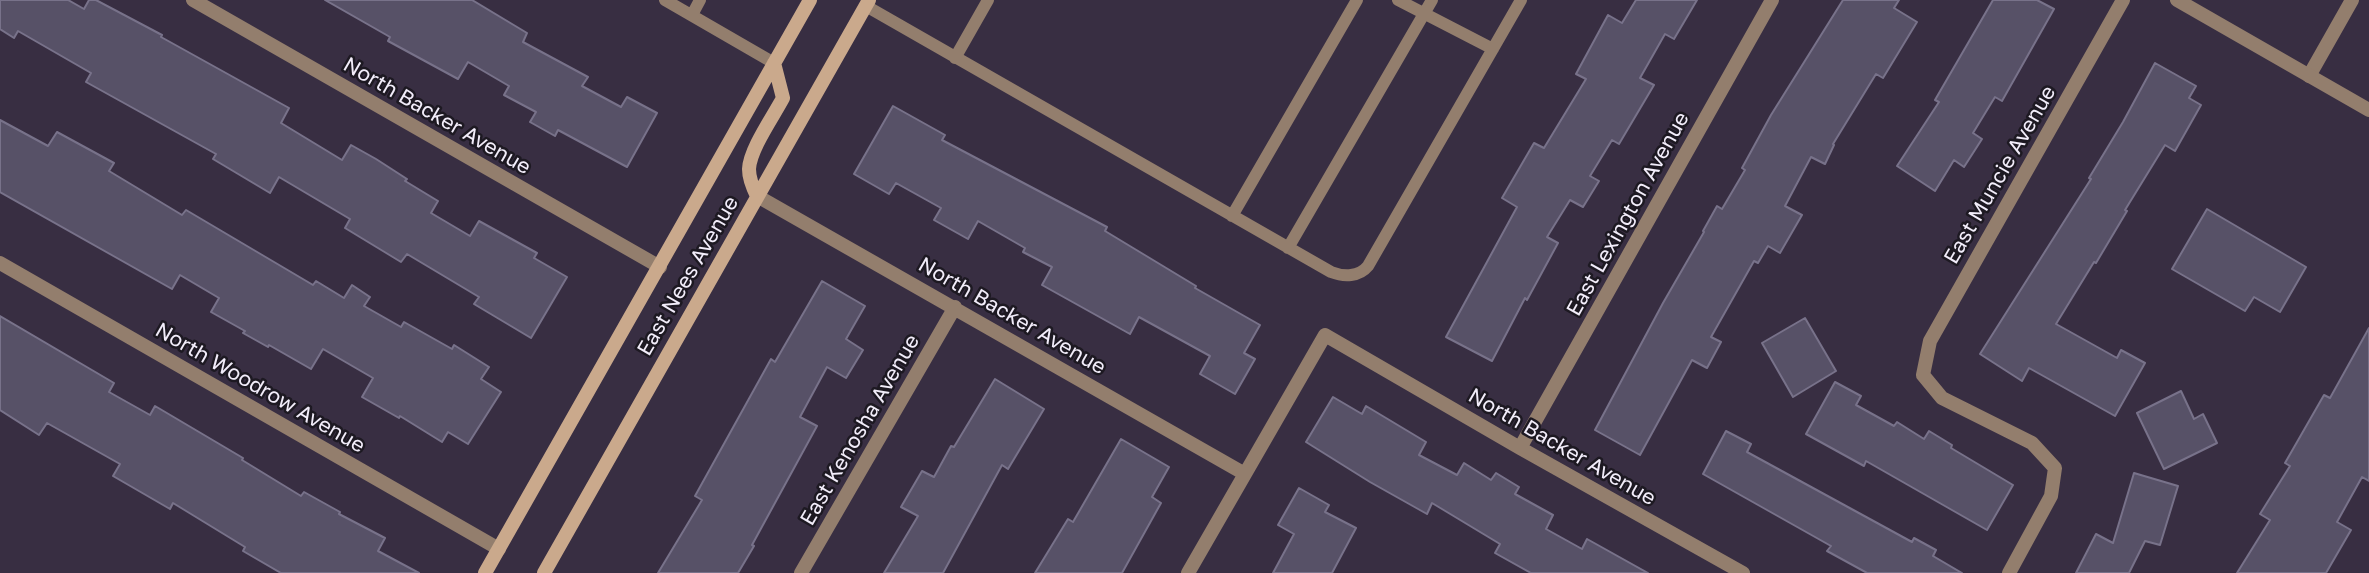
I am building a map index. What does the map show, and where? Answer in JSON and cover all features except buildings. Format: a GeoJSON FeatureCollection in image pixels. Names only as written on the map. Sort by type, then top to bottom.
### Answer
{"type":"FeatureCollection","features":[{"type":"Feature","properties":{"kind":"main road","name":"East Nees Avenue"},"geometry":{"type":"LineString","coordinates":[[485,573],[810,0]]}},
{"type":"Feature","properties":{"kind":"main road","name":"East Nees Avenue"},"geometry":{"type":"LineString","coordinates":[[544,573],[867,3]]}},
{"type":"Feature","properties":{"kind":"main road"},"geometry":{"type":"LineString","coordinates":[[757,196],[750,181],[749,168],[783,98],[774,63]]}},
{"type":"Feature","properties":{"kind":"street","name":"North Backer Avenue"},"geometry":{"type":"LineString","coordinates":[[193,0],[660,267]]}},
{"type":"Feature","properties":{"kind":"street","name":"East Lexington Avenue"},"geometry":{"type":"LineString","coordinates":[[1520,448],[1772,0]]}},
{"type":"Feature","properties":{"kind":"street","name":"East Muncie Avenue"},"geometry":{"type":"LineString","coordinates":[[2009,573],[2051,496],[2055,468],[2032,443],[1942,398],[1923,375],[1930,341],[2123,0]]}},
{"type":"Feature","properties":{"kind":"street"},"geometry":{"type":"LineString","coordinates":[[2177,0],[2369,110]]}},
{"type":"Feature","properties":{"kind":"street"},"geometry":{"type":"LineString","coordinates":[[2309,76],[2352,0]]}},
{"type":"Feature","properties":{"kind":"street","name":"North Backer Avenue"},"geometry":{"type":"LineString","coordinates":[[757,196],[1245,474],[1325,335],[1743,573]]}},
{"type":"Feature","properties":{"kind":"street","name":"North Woodrow Avenue"},"geometry":{"type":"LineString","coordinates":[[0,263],[499,549]]}},
{"type":"Feature","properties":{"kind":"street","name":"East Kenosha Avenue"},"geometry":{"type":"LineString","coordinates":[[801,573],[955,307]]}},
{"type":"Feature","properties":{"kind":"street"},"geometry":{"type":"LineString","coordinates":[[1188,573],[1245,474]]}},
{"type":"Feature","properties":{"kind":"lane"},"geometry":{"type":"LineString","coordinates":[[665,0],[774,63]]}},
{"type":"Feature","properties":{"kind":"lane"},"geometry":{"type":"LineString","coordinates":[[692,15],[701,0]]}},
{"type":"Feature","properties":{"kind":"lane"},"geometry":{"type":"LineString","coordinates":[[955,58],[988,0]]}},
{"type":"Feature","properties":{"kind":"lane"},"geometry":{"type":"LineString","coordinates":[[1232,216],[1357,0]]}},
{"type":"Feature","properties":{"kind":"lane"},"geometry":{"type":"LineString","coordinates":[[1398,0],[1493,49]]}},
{"type":"Feature","properties":{"kind":"lane"},"geometry":{"type":"LineString","coordinates":[[1287,248],[1432,0]]}},
{"type":"Feature","properties":{"kind":"lane"},"geometry":{"type":"LineString","coordinates":[[867,3],[955,58],[1287,248],[1337,275],[1350,275],[1363,271],[1521,0]]}}]}
